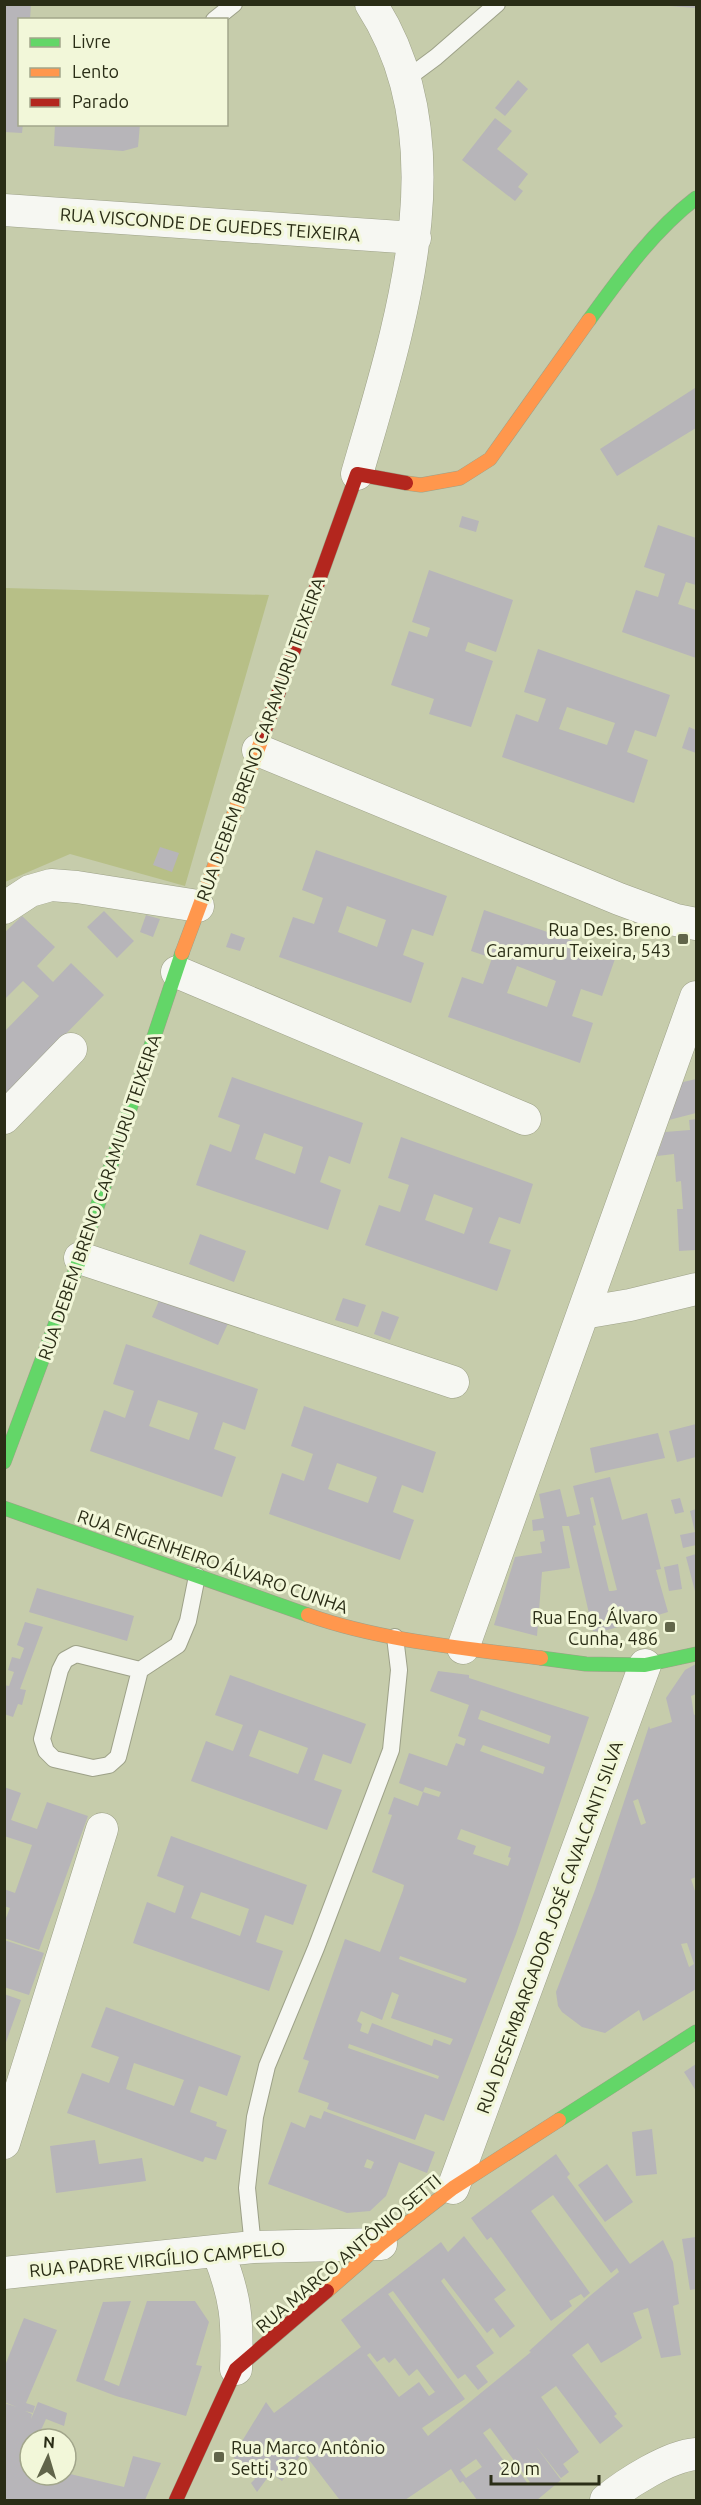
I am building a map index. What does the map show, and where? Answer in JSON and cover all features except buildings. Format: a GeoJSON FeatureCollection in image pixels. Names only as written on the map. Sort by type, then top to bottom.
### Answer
{"type":"FeatureCollection","features":[{"type":"Feature","properties":{"kind":"street","name":"RUA DEBEM BRENO CARAMURU TEIXEIRA"},"geometry":{"type":"LineString","coordinates":[[4,1462],[80,1258],[198,906],[258,750],[357,474],[393,350],[415,238],[417,134],[405,80],[386,28],[371,4]]}},
{"type":"Feature","properties":{"kind":"street"},"geometry":{"type":"LineString","coordinates":[[357,474],[421,485],[460,478],[490,459],[625,270],[675,214],[696,198]]}},
{"type":"Feature","properties":{"kind":"street","name":"RUA VISCONDE DE GUEDES TEIXEIRA"},"geometry":{"type":"LineString","coordinates":[[4,210],[415,238]]}},
{"type":"Feature","properties":{"kind":"street"},"geometry":{"type":"LineString","coordinates":[[258,750],[619,899],[676,920],[696,924]]}},
{"type":"Feature","properties":{"kind":"street"},"geometry":{"type":"LineString","coordinates":[[4,908],[30,891],[51,885],[198,906]]}},
{"type":"Feature","properties":{"kind":"street"},"geometry":{"type":"LineString","coordinates":[[177,972],[525,1119]]}},
{"type":"Feature","properties":{"kind":"street"},"geometry":{"type":"LineString","coordinates":[[463,1648],[696,997]]}},
{"type":"Feature","properties":{"kind":"street"},"geometry":{"type":"LineString","coordinates":[[4,1118],[71,1049]]}},
{"type":"Feature","properties":{"kind":"street"},"geometry":{"type":"LineString","coordinates":[[80,1258],[453,1382]]}},
{"type":"Feature","properties":{"kind":"street"},"geometry":{"type":"LineString","coordinates":[[582,1313],[630,1305],[696,1289]]}},
{"type":"Feature","properties":{"kind":"street","name":"RUA ENGENHEIRO ÁLVARO CUNHA"},"geometry":{"type":"LineString","coordinates":[[4,1508],[328,1622],[395,1637],[586,1664],[645,1665],[696,1654]]}},
{"type":"Feature","properties":{"kind":"street","name":"RUA DESEMBARGADOR JOSÉ CAVALCANTI SILVA"},"geometry":{"type":"LineString","coordinates":[[453,2188],[645,1665]]}},
{"type":"Feature","properties":{"kind":"street"},"geometry":{"type":"LineString","coordinates":[[4,2143],[102,1829]]}},
{"type":"Feature","properties":{"kind":"street","name":"RUA MARCO ANTÔNIO SETTI"},"geometry":{"type":"LineString","coordinates":[[177,2500],[236,2369],[381,2244],[453,2188],[696,2032]]}},
{"type":"Feature","properties":{"kind":"street","name":"RUA PADRE VIRGÍLIO CAMPELO"},"geometry":{"type":"LineString","coordinates":[[4,2273],[253,2247],[381,2244]]}},
{"type":"Feature","properties":{"kind":"street"},"geometry":{"type":"LineString","coordinates":[[218,2252],[230,2279],[236,2303],[238,2324],[236,2369]]}},
{"type":"Feature","properties":{"kind":"street"},"geometry":{"type":"LineString","coordinates":[[606,2500],[654,2469],[689,2454],[696,2454]]}},
{"type":"Feature","properties":{"kind":"lane"},"geometry":{"type":"LineString","coordinates":[[216,18],[234,4]]}},
{"type":"Feature","properties":{"kind":"lane"},"geometry":{"type":"LineString","coordinates":[[405,80],[436,57],[498,4]]}},
{"type":"Feature","properties":{"kind":"lane"},"geometry":{"type":"LineString","coordinates":[[140,1670],[76,1654],[65,1660],[60,1670],[42,1739],[46,1751],[54,1759],[93,1768],[109,1765],[118,1757],[140,1670],[178,1645],[188,1621],[197,1576]]}},
{"type":"Feature","properties":{"kind":"lane"},"geometry":{"type":"LineString","coordinates":[[253,2247],[247,2188],[255,2117],[267,2066],[316,1948],[391,1750],[399,1670],[395,1637]]}},
{"type":"Feature","properties":{"kind":"green space"},"geometry":{"type":"Polygon","coordinates":[[[5,588],[269,595],[185,886],[70,854],[5,882],[5,588]]]}},
{"type":"Feature","properties":{"kind":"traffic: fast"},"geometry":{"type":"LineString","coordinates":[[589,320],[652,240],[696,198]]}},
{"type":"Feature","properties":{"kind":"traffic: fast"},"geometry":{"type":"LineString","coordinates":[[4,1462],[80,1258],[182,953]]}},
{"type":"Feature","properties":{"kind":"traffic: fast"},"geometry":{"type":"LineString","coordinates":[[4,1508],[308,1615]]}},
{"type":"Feature","properties":{"kind":"traffic: fast"},"geometry":{"type":"LineString","coordinates":[[541,1658],[586,1664],[645,1665],[696,1654]]}},
{"type":"Feature","properties":{"kind":"traffic: fast"},"geometry":{"type":"LineString","coordinates":[[559,2120],[696,2032]]}},
{"type":"Feature","properties":{"kind":"traffic: slow"},"geometry":{"type":"LineString","coordinates":[[406,483],[421,485],[460,478],[490,459],[589,320]]}},
{"type":"Feature","properties":{"kind":"traffic: slow"},"geometry":{"type":"LineString","coordinates":[[182,953],[264,733]]}},
{"type":"Feature","properties":{"kind":"traffic: slow"},"geometry":{"type":"LineString","coordinates":[[308,1615],[394,1637],[541,1658]]}},
{"type":"Feature","properties":{"kind":"traffic: slow"},"geometry":{"type":"LineString","coordinates":[[327,2291],[381,2244],[453,2188],[559,2120]]}},
{"type":"Feature","properties":{"kind":"traffic: jam"},"geometry":{"type":"LineString","coordinates":[[264,733],[357,474],[406,483]]}},
{"type":"Feature","properties":{"kind":"traffic: jam"},"geometry":{"type":"LineString","coordinates":[[176,2500],[236,2369],[327,2291]]}},
{"type":"Feature","properties":{"kind":"place","name":"Rua Des. Breno Caramuru Teixeira, 543"},"geometry":{"type":"Point","coordinates":[683,939]}},
{"type":"Feature","properties":{"kind":"place","name":"Rua Eng. Álvaro Cunha, 486"},"geometry":{"type":"Point","coordinates":[670,1627]}},
{"type":"Feature","properties":{"kind":"place","name":"Rua Marco Antônio Setti, 320"},"geometry":{"type":"Point","coordinates":[219,2457]}}]}
